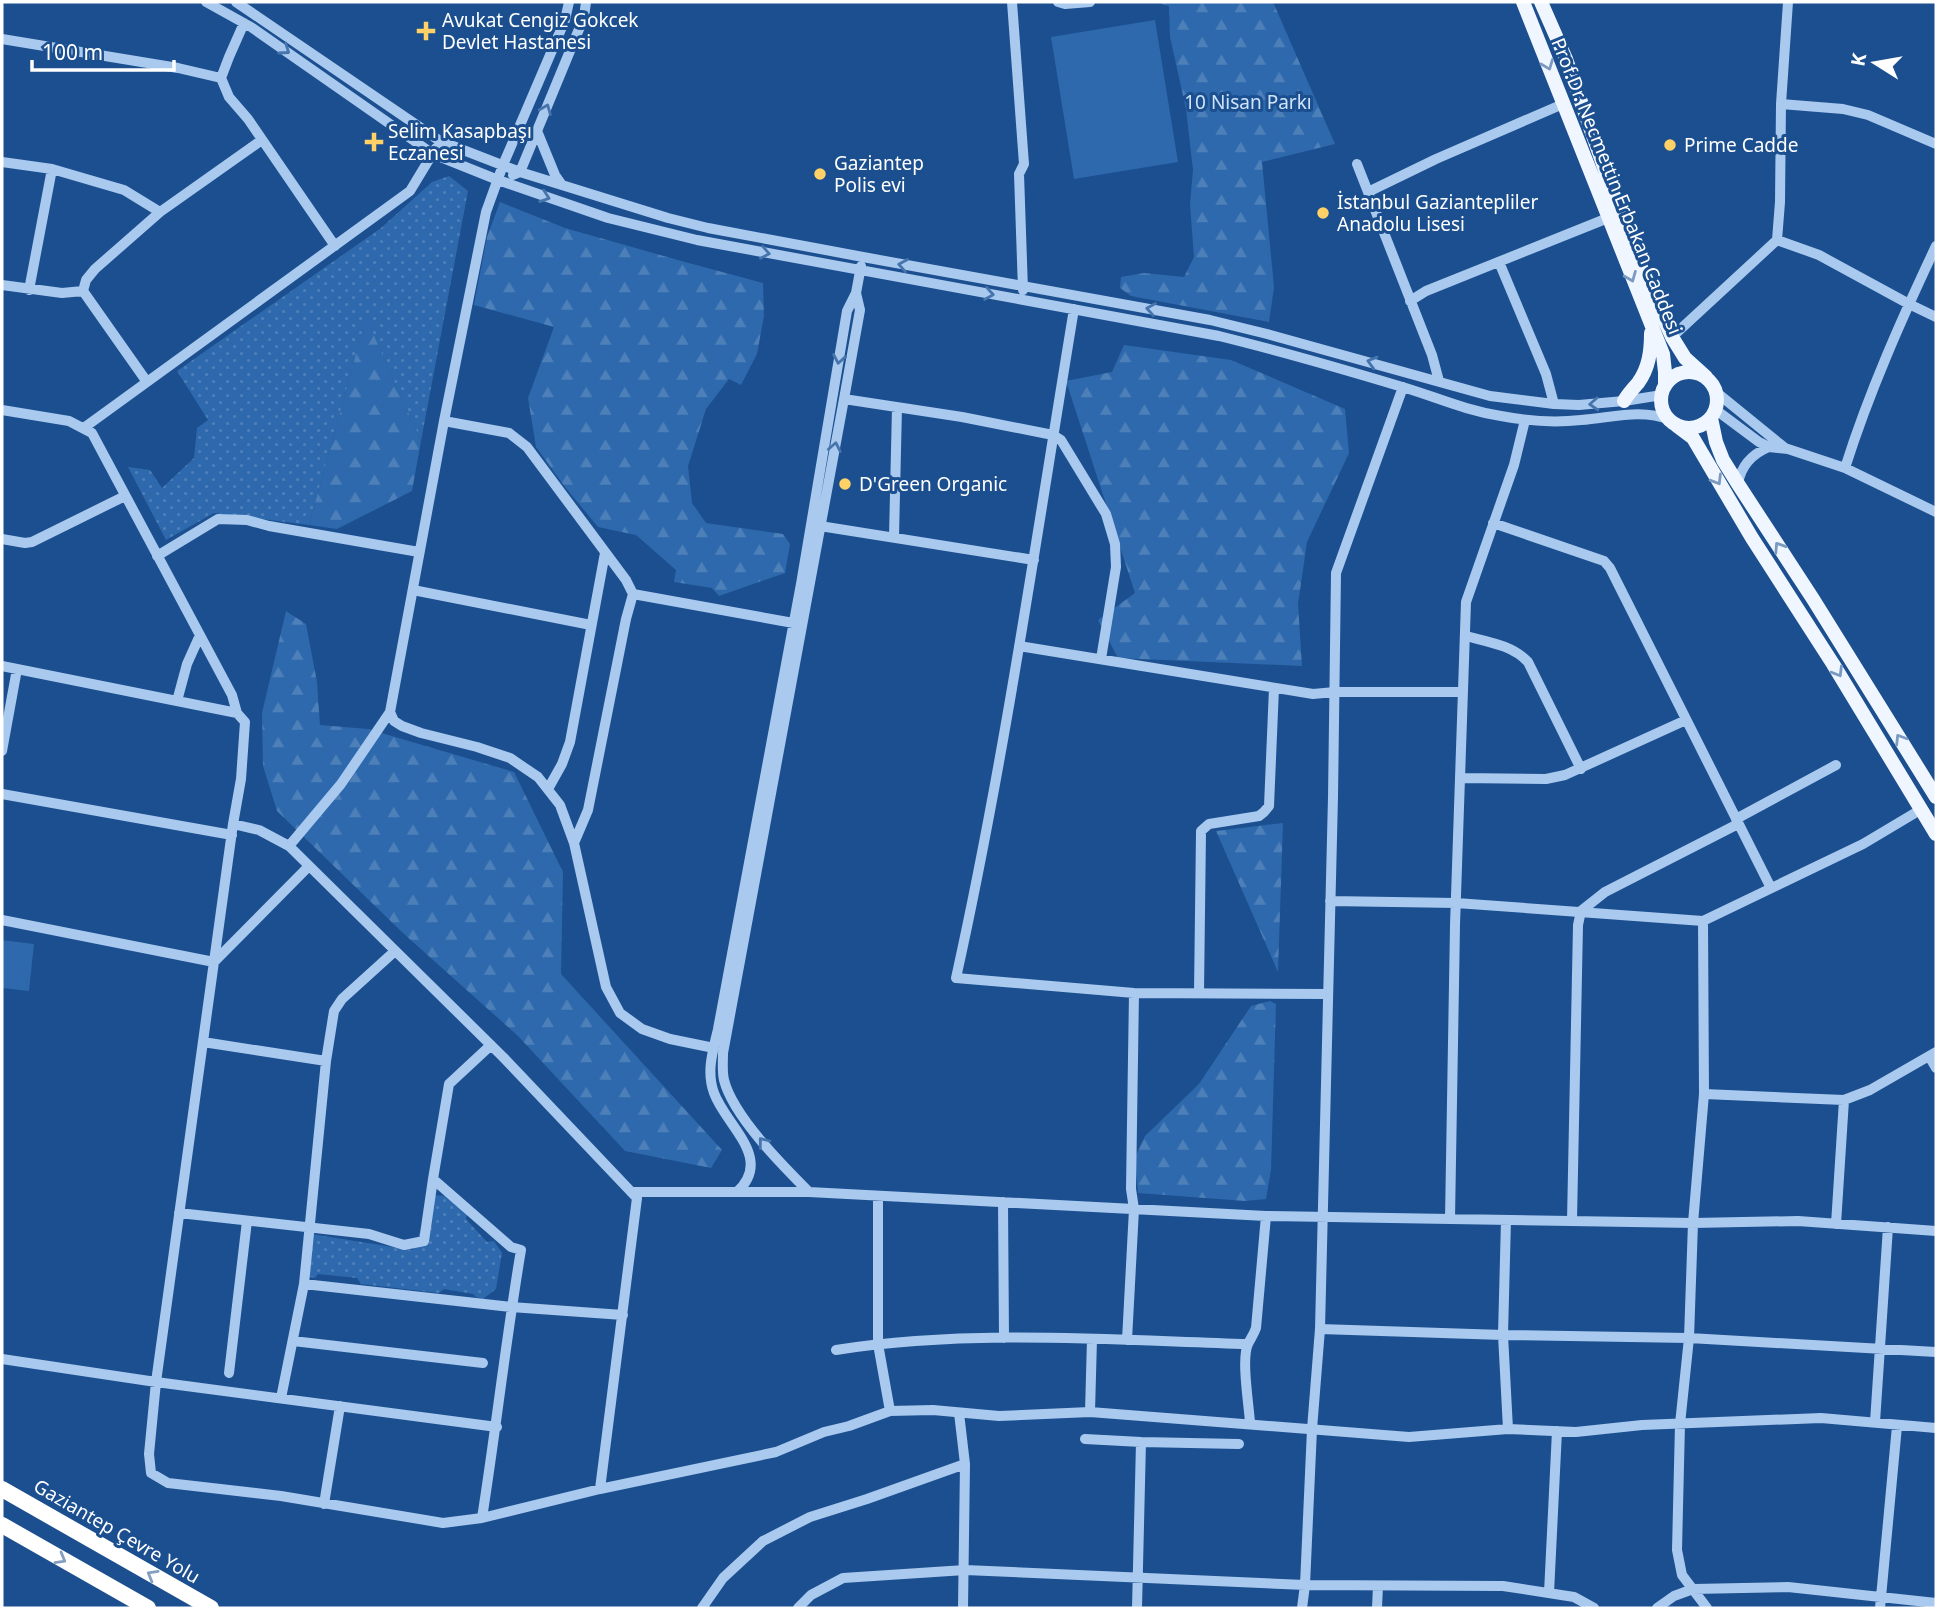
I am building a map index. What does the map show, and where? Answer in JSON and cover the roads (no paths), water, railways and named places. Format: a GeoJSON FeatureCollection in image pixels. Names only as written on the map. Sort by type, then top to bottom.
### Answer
{"type":"FeatureCollection","features":[{"type":"Feature","properties":{"kind":"highway","name":"Gaziantep Çevre Yolu"},"geometry":{"type":"LineString","coordinates":[[2,1489],[211,1608]]}},
{"type":"Feature","properties":{"kind":"highway"},"geometry":{"type":"LineString","coordinates":[[2,1525],[148,1608]]}},
{"type":"Feature","properties":{"kind":"main road","name":"Prof.Dr. Necmettin Erbakan Caddesi"},"geometry":{"type":"LineString","coordinates":[[1523,2],[1662,354],[1665,372],[1663,390]]}},
{"type":"Feature","properties":{"kind":"main road","name":"Prof.Dr. Necmettin Erbakan Caddesi"},"geometry":{"type":"LineString","coordinates":[[1541,2],[1566,60],[1632,247],[1672,337],[1685,358],[1706,377]]}},
{"type":"Feature","properties":{"kind":"main road"},"geometry":{"type":"LineString","coordinates":[[1624,401],[1646,369],[1651,350],[1652,328]]}},
{"type":"Feature","properties":{"kind":"main road"},"geometry":{"type":"LineString","coordinates":[[1936,797],[1723,460],[1716,442],[1713,414],[1717,401],[1712,384],[1697,373],[1679,374],[1671,379],[1663,390],[1664,413],[1693,438],[1936,834]]}},
{"type":"Feature","properties":{"kind":"main road"},"geometry":{"type":"LineString","coordinates":[[1673,423],[1695,428],[1704,424],[1713,414]]}},
{"type":"Feature","properties":{"kind":"street"},"geometry":{"type":"LineString","coordinates":[[206,2],[244,23],[433,154],[608,218],[653,230],[860,271],[1219,336],[1402,387],[1461,408],[1502,417],[1578,421],[1643,413],[1656,415],[1673,423]]}},
{"type":"Feature","properties":{"kind":"street"},"geometry":{"type":"LineString","coordinates":[[236,2],[440,141],[520,172],[682,222],[1235,326],[1490,396],[1579,405],[1624,401],[1663,390]]}},
{"type":"Feature","properties":{"kind":"street"},"geometry":{"type":"LineString","coordinates":[[289,846],[341,784],[390,712],[443,421],[486,212],[503,165],[565,20],[569,2]]}},
{"type":"Feature","properties":{"kind":"street"},"geometry":{"type":"LineString","coordinates":[[498,180],[520,172],[584,17],[586,2]]}},
{"type":"Feature","properties":{"kind":"street"},"geometry":{"type":"LineString","coordinates":[[1012,2],[1024,163],[1019,174],[1024,286],[1021,300]]}},
{"type":"Feature","properties":{"kind":"street"},"geometry":{"type":"LineString","coordinates":[[1058,2],[1090,2]]}},
{"type":"Feature","properties":{"kind":"street"},"geometry":{"type":"LineString","coordinates":[[1672,337],[1777,240],[1781,104],[1788,2]]}},
{"type":"Feature","properties":{"kind":"street"},"geometry":{"type":"LineString","coordinates":[[244,23],[221,78],[229,97],[262,140],[334,246]]}},
{"type":"Feature","properties":{"kind":"street"},"geometry":{"type":"LineString","coordinates":[[2,39],[178,68],[221,78]]}},
{"type":"Feature","properties":{"kind":"street"},"geometry":{"type":"LineString","coordinates":[[1367,192],[1563,104]]}},
{"type":"Feature","properties":{"kind":"street"},"geometry":{"type":"LineString","coordinates":[[1781,104],[1843,109],[1868,115],[1936,144]]}},
{"type":"Feature","properties":{"kind":"street"},"geometry":{"type":"LineString","coordinates":[[537,131],[555,175],[562,185]]}},
{"type":"Feature","properties":{"kind":"street"},"geometry":{"type":"LineString","coordinates":[[146,382],[83,291],[86,280],[160,212],[262,140]]}},
{"type":"Feature","properties":{"kind":"street"},"geometry":{"type":"LineString","coordinates":[[85,427],[410,191],[440,141]]}},
{"type":"Feature","properties":{"kind":"street"},"geometry":{"type":"LineString","coordinates":[[2,162],[52,169],[124,190],[160,212]]}},
{"type":"Feature","properties":{"kind":"street"},"geometry":{"type":"LineString","coordinates":[[1357,164],[1432,355],[1439,381]]}},
{"type":"Feature","properties":{"kind":"street"},"geometry":{"type":"LineString","coordinates":[[29,290],[52,169]]}},
{"type":"Feature","properties":{"kind":"street"},"geometry":{"type":"LineString","coordinates":[[1410,301],[1426,291],[1608,218]]}},
{"type":"Feature","properties":{"kind":"street"},"geometry":{"type":"LineString","coordinates":[[1777,240],[1819,255],[1936,317]]}},
{"type":"Feature","properties":{"kind":"street"},"geometry":{"type":"LineString","coordinates":[[1845,468],[1909,304],[1936,246]]}},
{"type":"Feature","properties":{"kind":"street"},"geometry":{"type":"LineString","coordinates":[[809,1192],[776,1159],[733,1103],[723,1079],[723,1053],[798,624],[847,311],[856,293],[863,257]]}},
{"type":"Feature","properties":{"kind":"street"},"geometry":{"type":"LineString","coordinates":[[1499,262],[1546,374],[1554,404]]}},
{"type":"Feature","properties":{"kind":"street"},"geometry":{"type":"LineString","coordinates":[[2,285],[62,293],[83,291]]}},
{"type":"Feature","properties":{"kind":"street"},"geometry":{"type":"LineString","coordinates":[[737,1192],[747,1183],[751,1172],[748,1148],[714,1092],[710,1065],[820,526],[860,310],[856,293]]}},
{"type":"Feature","properties":{"kind":"street"},"geometry":{"type":"LineString","coordinates":[[1074,309],[1019,646],[975,891],[956,978],[1134,993],[1328,994]]}},
{"type":"Feature","properties":{"kind":"street"},"geometry":{"type":"LineString","coordinates":[[1302,1608],[1320,1329],[1336,573],[1402,387]]}},
{"type":"Feature","properties":{"kind":"street"},"geometry":{"type":"LineString","coordinates":[[1716,392],[1788,449]]}},
{"type":"Feature","properties":{"kind":"street"},"geometry":{"type":"LineString","coordinates":[[844,399],[962,417],[1053,435],[1064,443],[1107,514],[1113,534],[1116,567],[1101,659]]}},
{"type":"Feature","properties":{"kind":"street"},"geometry":{"type":"LineString","coordinates":[[894,537],[897,407]]}},
{"type":"Feature","properties":{"kind":"street"},"geometry":{"type":"LineString","coordinates":[[2,410],[69,421],[92,433],[244,722],[241,779],[156,1382],[149,1454],[151,1473],[169,1483],[281,1496],[443,1523],[482,1518],[600,1489],[776,1452],[824,1432],[890,1411],[933,1410],[999,1416],[1090,1412],[1409,1437],[1508,1429],[1576,1432],[1680,1423],[1821,1418],[1936,1428]]}},
{"type":"Feature","properties":{"kind":"street"},"geometry":{"type":"LineString","coordinates":[[1713,414],[1769,447],[1788,449],[1845,468],[1936,512]]}},
{"type":"Feature","properties":{"kind":"street"},"geometry":{"type":"LineString","coordinates":[[1450,1219],[1455,903],[1466,636],[1465,602],[1514,465],[1525,420]]}},
{"type":"Feature","properties":{"kind":"street"},"geometry":{"type":"LineString","coordinates":[[443,421],[509,433],[527,447],[633,594],[590,800],[575,843]]}},
{"type":"Feature","properties":{"kind":"street"},"geometry":{"type":"LineString","coordinates":[[1738,484],[1747,461],[1769,447]]}},
{"type":"Feature","properties":{"kind":"street"},"geometry":{"type":"LineString","coordinates":[[2,539],[32,542],[125,496]]}},
{"type":"Feature","properties":{"kind":"street"},"geometry":{"type":"LineString","coordinates":[[157,556],[218,519],[247,520],[419,552]]}},
{"type":"Feature","properties":{"kind":"street"},"geometry":{"type":"LineString","coordinates":[[1493,523],[1604,561],[1610,568],[1771,888]]}},
{"type":"Feature","properties":{"kind":"street"},"geometry":{"type":"LineString","coordinates":[[820,526],[1034,560]]}},
{"type":"Feature","properties":{"kind":"street"},"geometry":{"type":"LineString","coordinates":[[548,789],[570,743],[605,553]]}},
{"type":"Feature","properties":{"kind":"street"},"geometry":{"type":"LineString","coordinates":[[412,590],[591,625]]}},
{"type":"Feature","properties":{"kind":"street"},"geometry":{"type":"LineString","coordinates":[[633,594],[798,624]]}},
{"type":"Feature","properties":{"kind":"street"},"geometry":{"type":"LineString","coordinates":[[177,701],[187,664],[200,635]]}},
{"type":"Feature","properties":{"kind":"street"},"geometry":{"type":"LineString","coordinates":[[1466,636],[1505,647],[1528,663],[1581,769]]}},
{"type":"Feature","properties":{"kind":"street"},"geometry":{"type":"LineString","coordinates":[[1019,646],[1314,694],[1463,692]]}},
{"type":"Feature","properties":{"kind":"street"},"geometry":{"type":"LineString","coordinates":[[2,666],[237,713]]}},
{"type":"Feature","properties":{"kind":"street"},"geometry":{"type":"LineString","coordinates":[[2,751],[17,669]]}},
{"type":"Feature","properties":{"kind":"street"},"geometry":{"type":"LineString","coordinates":[[1199,993],[1200,835],[1203,828],[1209,824],[1259,816],[1265,813],[1269,806],[1274,688]]}},
{"type":"Feature","properties":{"kind":"street"},"geometry":{"type":"LineString","coordinates":[[390,712],[394,721],[402,726],[510,758],[538,777],[560,805],[575,843],[606,987],[620,1013],[642,1029],[670,1039],[714,1048]]}},
{"type":"Feature","properties":{"kind":"street"},"geometry":{"type":"LineString","coordinates":[[1460,778],[1546,779],[1565,775],[1686,720]]}},
{"type":"Feature","properties":{"kind":"street"},"geometry":{"type":"LineString","coordinates":[[1572,1221],[1578,925],[1581,911],[1605,892],[1836,765]]}},
{"type":"Feature","properties":{"kind":"street"},"geometry":{"type":"LineString","coordinates":[[2,794],[232,829],[259,830],[289,846],[491,1045],[637,1198],[600,1489]]}},
{"type":"Feature","properties":{"kind":"street"},"geometry":{"type":"LineString","coordinates":[[1330,901],[1455,903],[1703,921],[1863,844],[1920,810]]}},
{"type":"Feature","properties":{"kind":"street"},"geometry":{"type":"LineString","coordinates":[[214,962],[309,866]]}},
{"type":"Feature","properties":{"kind":"street"},"geometry":{"type":"LineString","coordinates":[[2,920],[214,962]]}},
{"type":"Feature","properties":{"kind":"street"},"geometry":{"type":"LineString","coordinates":[[1703,921],[1703,1094],[1693,1223],[1689,1338],[1680,1423],[1677,1550],[1682,1574],[1707,1608]]}},
{"type":"Feature","properties":{"kind":"street"},"geometry":{"type":"LineString","coordinates":[[281,1398],[304,1284],[329,1031],[334,1011],[342,999],[395,951]]}},
{"type":"Feature","properties":{"kind":"street"},"geometry":{"type":"LineString","coordinates":[[1127,1340],[1134,1209],[1131,1189],[1134,993]]}},
{"type":"Feature","properties":{"kind":"street"},"geometry":{"type":"LineString","coordinates":[[203,1042],[326,1061]]}},
{"type":"Feature","properties":{"kind":"street"},"geometry":{"type":"LineString","coordinates":[[179,1213],[369,1234],[404,1245],[424,1241],[449,1084],[491,1045]]}},
{"type":"Feature","properties":{"kind":"street"},"geometry":{"type":"LineString","coordinates":[[1703,1094],[1844,1100],[1870,1090],[1933,1054],[1936,1068]]}},
{"type":"Feature","properties":{"kind":"street"},"geometry":{"type":"LineString","coordinates":[[1836,1224],[1844,1100]]}},
{"type":"Feature","properties":{"kind":"street"},"geometry":{"type":"LineString","coordinates":[[433,1179],[511,1247],[521,1250],[482,1518]]}},
{"type":"Feature","properties":{"kind":"street"},"geometry":{"type":"LineString","coordinates":[[631,1192],[809,1192],[1266,1216],[1693,1223],[1798,1221],[1936,1231]]}},
{"type":"Feature","properties":{"kind":"street"},"geometry":{"type":"LineString","coordinates":[[878,1196],[878,1344],[890,1411]]}},
{"type":"Feature","properties":{"kind":"street"},"geometry":{"type":"LineString","coordinates":[[1003,1202],[1004,1338]]}},
{"type":"Feature","properties":{"kind":"street"},"geometry":{"type":"LineString","coordinates":[[1250,1423],[1245,1366],[1248,1344],[1256,1328],[1266,1216]]}},
{"type":"Feature","properties":{"kind":"street"},"geometry":{"type":"LineString","coordinates":[[1506,1220],[1503,1335],[1508,1429]]}},
{"type":"Feature","properties":{"kind":"street"},"geometry":{"type":"LineString","coordinates":[[229,1373],[247,1221]]}},
{"type":"Feature","properties":{"kind":"street"},"geometry":{"type":"LineString","coordinates":[[1875,1422],[1888,1227]]}},
{"type":"Feature","properties":{"kind":"street"},"geometry":{"type":"LineString","coordinates":[[304,1284],[512,1307],[623,1315]]}},
{"type":"Feature","properties":{"kind":"street"},"geometry":{"type":"LineString","coordinates":[[1320,1329],[1689,1338],[1936,1352]]}},
{"type":"Feature","properties":{"kind":"street"},"geometry":{"type":"LineString","coordinates":[[836,1350],[878,1344],[1004,1338],[1248,1344]]}},
{"type":"Feature","properties":{"kind":"street"},"geometry":{"type":"LineString","coordinates":[[1090,1412],[1091,1339]]}},
{"type":"Feature","properties":{"kind":"street"},"geometry":{"type":"LineString","coordinates":[[293,1341],[483,1363]]}},
{"type":"Feature","properties":{"kind":"street"},"geometry":{"type":"LineString","coordinates":[[2,1359],[497,1427]]}},
{"type":"Feature","properties":{"kind":"street"},"geometry":{"type":"LineString","coordinates":[[324,1504],[340,1406]]}},
{"type":"Feature","properties":{"kind":"street"},"geometry":{"type":"LineString","coordinates":[[959,1413],[965,1464],[963,1608]]}},
{"type":"Feature","properties":{"kind":"street"},"geometry":{"type":"LineString","coordinates":[[1880,1603],[1896,1426]]}},
{"type":"Feature","properties":{"kind":"street"},"geometry":{"type":"LineString","coordinates":[[1549,1593],[1557,1431]]}},
{"type":"Feature","properties":{"kind":"street"},"geometry":{"type":"LineString","coordinates":[[1084,1439],[1239,1444]]}},
{"type":"Feature","properties":{"kind":"street"},"geometry":{"type":"LineString","coordinates":[[1137,1608],[1141,1442]]}},
{"type":"Feature","properties":{"kind":"street"},"geometry":{"type":"LineString","coordinates":[[702,1608],[723,1578],[763,1541],[810,1517],[965,1464]]}},
{"type":"Feature","properties":{"kind":"street"},"geometry":{"type":"LineString","coordinates":[[798,1608],[811,1595],[843,1578],[965,1570],[1305,1585],[1503,1586],[1574,1597],[1594,1608]]}},
{"type":"Feature","properties":{"kind":"street"},"geometry":{"type":"LineString","coordinates":[[1377,1608],[1378,1586]]}},
{"type":"Feature","properties":{"kind":"street"},"geometry":{"type":"LineString","coordinates":[[1657,1608],[1674,1596],[1693,1589],[1788,1587],[1880,1603],[1936,1604]]}},
{"type":"Feature","properties":{"kind":"place","name":"Avukat Cengiz Gokcek Devlet Hastanesi"},"geometry":{"type":"Point","coordinates":[426,31]}},
{"type":"Feature","properties":{"kind":"place","name":"Selim Kasapbaşı Eczanesi"},"geometry":{"type":"Point","coordinates":[374,142]}},
{"type":"Feature","properties":{"kind":"place","name":"Prime Cadde"},"geometry":{"type":"Point","coordinates":[1670,145]}},
{"type":"Feature","properties":{"kind":"place","name":"Gaziantep Polis evi"},"geometry":{"type":"Point","coordinates":[820,174]}},
{"type":"Feature","properties":{"kind":"place","name":"İstanbul Gaziantepliler Anadolu Lisesi"},"geometry":{"type":"Point","coordinates":[1323,213]}},
{"type":"Feature","properties":{"kind":"place","name":"D'Green Organic"},"geometry":{"type":"Point","coordinates":[845,484]}},
{"type":"Feature","properties":{"kind":"park label","name":"10 Nisan Parkı"},"geometry":{"type":"Point","coordinates":[1248,102]}}]}
